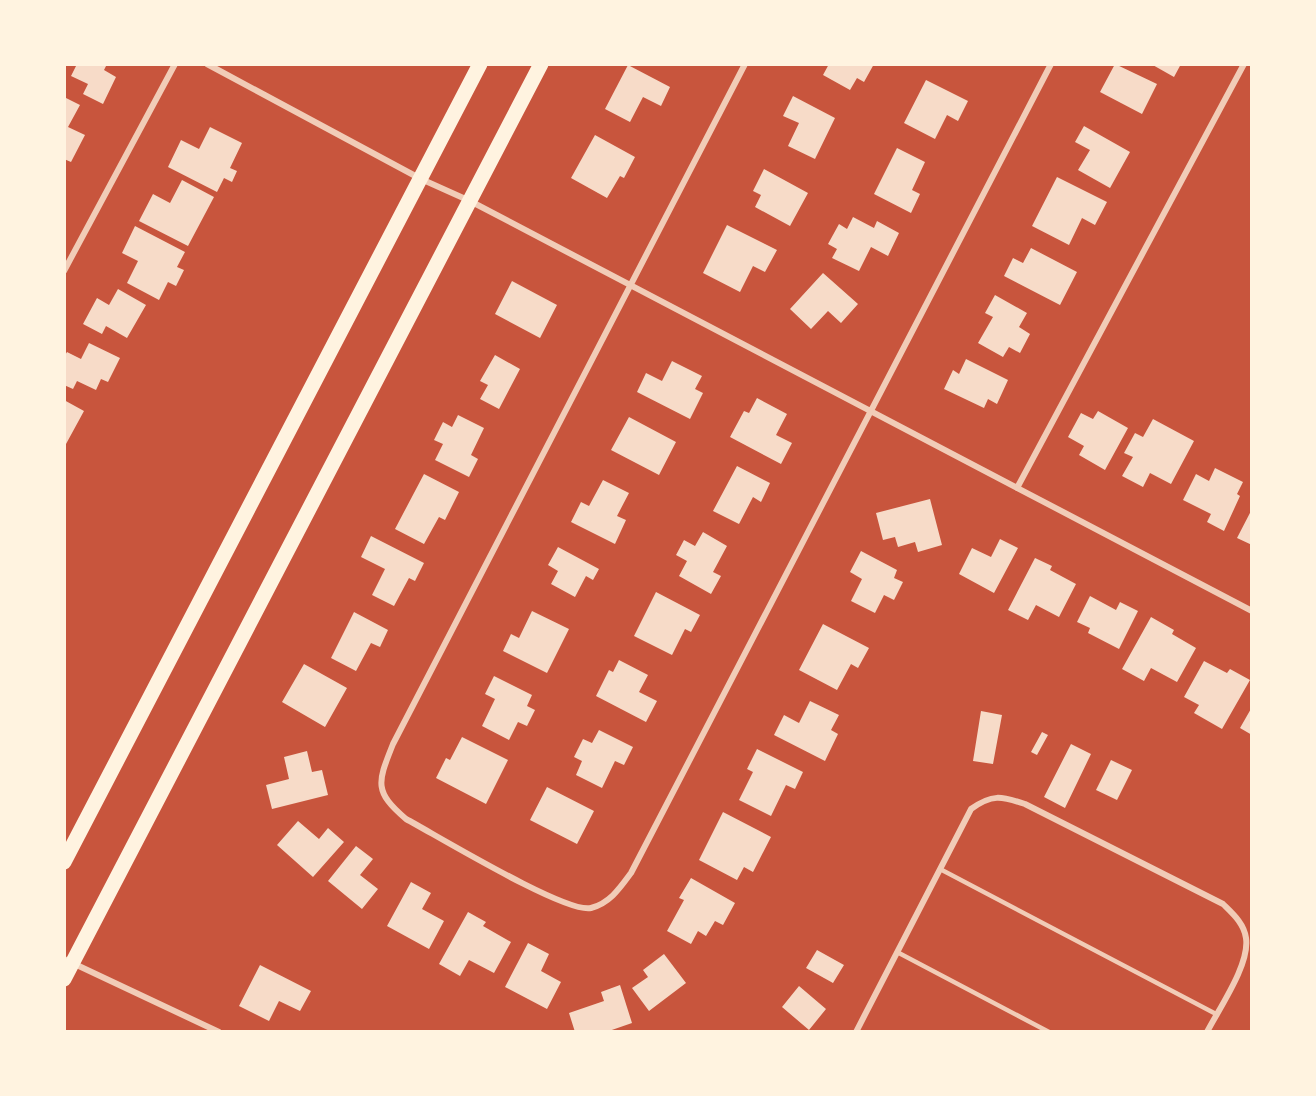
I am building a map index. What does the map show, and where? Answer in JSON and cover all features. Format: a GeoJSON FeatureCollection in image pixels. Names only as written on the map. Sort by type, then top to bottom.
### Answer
{"type":"FeatureCollection","features":[{"type":"Feature","properties":{"kind":"main road"},"geometry":{"type":"LineString","coordinates":[[64,862],[480,64]]}},
{"type":"Feature","properties":{"kind":"main road"},"geometry":{"type":"LineString","coordinates":[[64,979],[69,961],[541,64]]}},
{"type":"Feature","properties":{"kind":"street"},"geometry":{"type":"LineString","coordinates":[[64,272],[175,64]]}},
{"type":"Feature","properties":{"kind":"street"},"geometry":{"type":"LineString","coordinates":[[207,64],[1251,611]]}},
{"type":"Feature","properties":{"kind":"street"},"geometry":{"type":"LineString","coordinates":[[745,64],[393,744],[380,777],[385,801],[406,819],[560,902],[589,909],[613,897],[631,873],[1051,64]]}},
{"type":"Feature","properties":{"kind":"street"},"geometry":{"type":"LineString","coordinates":[[1017,488],[1244,64]]}},
{"type":"Feature","properties":{"kind":"street"},"geometry":{"type":"LineString","coordinates":[[856,1032],[971,809],[986,798],[1004,797],[1025,804],[1223,904],[1240,921],[1246,937],[1245,959],[1207,1032]]}},
{"type":"Feature","properties":{"kind":"street"},"geometry":{"type":"LineString","coordinates":[[69,961],[219,1032]]}},
{"type":"Feature","properties":{"kind":"lane"},"geometry":{"type":"LineString","coordinates":[[940,869],[1216,1014]]}},
{"type":"Feature","properties":{"kind":"lane"},"geometry":{"type":"LineString","coordinates":[[897,952],[1049,1032]]}},
{"type":"Feature","properties":{"kind":"building"},"geometry":{"type":"Polygon","coordinates":[[[77,64],[107,64],[104,70],[116,77],[103,104],[83,94],[88,84],[71,76],[77,64]]]}},
{"type":"Feature","properties":{"kind":"building"},"geometry":{"type":"Polygon","coordinates":[[[829,64],[874,64],[864,82],[857,78],[850,90],[823,75],[829,64]]]}},
{"type":"Feature","properties":{"kind":"building"},"geometry":{"type":"Polygon","coordinates":[[[1115,64],[1157,84],[1142,114],[1100,92],[1115,64]]]}},
{"type":"Feature","properties":{"kind":"building"},"geometry":{"type":"Polygon","coordinates":[[[1151,64],[1181,64],[1174,77],[1151,64]]]}},
{"type":"Feature","properties":{"kind":"building"},"geometry":{"type":"Polygon","coordinates":[[[628,65],[670,87],[661,106],[643,97],[630,122],[605,109],[628,65]]]}},
{"type":"Feature","properties":{"kind":"building"},"geometry":{"type":"Polygon","coordinates":[[[926,80],[968,101],[958,121],[947,115],[935,139],[904,123],[926,80]]]}},
{"type":"Feature","properties":{"kind":"building"},"geometry":{"type":"Polygon","coordinates":[[[793,96],[835,118],[815,159],[788,146],[799,123],[783,116],[793,96]]]}},
{"type":"Feature","properties":{"kind":"building"},"geometry":{"type":"Polygon","coordinates":[[[64,97],[80,105],[68,127],[85,135],[71,162],[64,159],[64,97]]]}},
{"type":"Feature","properties":{"kind":"building"},"geometry":{"type":"Polygon","coordinates":[[[1084,126],[1130,152],[1110,188],[1078,170],[1090,150],[1075,142],[1084,126]]]}},
{"type":"Feature","properties":{"kind":"building"},"geometry":{"type":"Polygon","coordinates":[[[210,127],[242,143],[230,168],[237,171],[232,182],[224,178],[217,192],[168,167],[181,140],[199,149],[210,127]]]}},
{"type":"Feature","properties":{"kind":"building"},"geometry":{"type":"Polygon","coordinates":[[[595,135],[635,157],[624,178],[620,176],[607,198],[571,178],[595,135]]]}},
{"type":"Feature","properties":{"kind":"building"},"geometry":{"type":"Polygon","coordinates":[[[897,148],[925,162],[912,190],[920,194],[911,213],[874,194],[897,148]]]}},
{"type":"Feature","properties":{"kind":"building"},"geometry":{"type":"Polygon","coordinates":[[[764,169],[808,193],[790,226],[755,207],[761,195],[753,191],[764,169]]]}},
{"type":"Feature","properties":{"kind":"building"},"geometry":{"type":"Polygon","coordinates":[[[1057,177],[1107,202],[1095,225],[1082,218],[1069,245],[1032,226],[1057,177]]]}},
{"type":"Feature","properties":{"kind":"building"},"geometry":{"type":"Polygon","coordinates":[[[182,180],[214,197],[188,246],[139,221],[153,194],[170,203],[182,180]]]}},
{"type":"Feature","properties":{"kind":"building"},"geometry":{"type":"Polygon","coordinates":[[[853,217],[874,228],[877,221],[899,233],[888,256],[871,247],[859,271],[832,258],[837,249],[828,244],[839,224],[847,229],[853,217]]]}},
{"type":"Feature","properties":{"kind":"building"},"geometry":{"type":"Polygon","coordinates":[[[727,225],[777,250],[765,272],[753,266],[740,292],[703,273],[727,225]]]}},
{"type":"Feature","properties":{"kind":"building"},"geometry":{"type":"Polygon","coordinates":[[[135,226],[185,252],[177,267],[184,270],[176,286],[168,282],[159,300],[127,283],[138,261],[122,253],[135,226]]]}},
{"type":"Feature","properties":{"kind":"building"},"geometry":{"type":"Polygon","coordinates":[[[1031,248],[1077,272],[1060,305],[1004,276],[1013,258],[1023,263],[1031,248]]]}},
{"type":"Feature","properties":{"kind":"building"},"geometry":{"type":"Polygon","coordinates":[[[823,273],[858,304],[841,323],[828,311],[811,329],[790,309],[823,273]]]}},
{"type":"Feature","properties":{"kind":"building"},"geometry":{"type":"Polygon","coordinates":[[[512,281],[557,305],[540,338],[495,314],[512,281]]]}},
{"type":"Feature","properties":{"kind":"building"},"geometry":{"type":"Polygon","coordinates":[[[118,289],[146,305],[127,338],[106,326],[102,334],[83,324],[97,298],[109,305],[118,289]]]}},
{"type":"Feature","properties":{"kind":"building"},"geometry":{"type":"Polygon","coordinates":[[[995,295],[1027,313],[1019,327],[1030,334],[1020,353],[1009,347],[1003,357],[978,343],[993,317],[985,313],[995,295]]]}},
{"type":"Feature","properties":{"kind":"building"},"geometry":{"type":"Polygon","coordinates":[[[89,343],[120,358],[108,382],[101,379],[96,390],[77,381],[73,389],[64,385],[64,357],[67,352],[81,359],[89,343]]]}},
{"type":"Feature","properties":{"kind":"building"},"geometry":{"type":"Polygon","coordinates":[[[495,355],[520,369],[499,409],[480,399],[488,385],[480,381],[495,355]]]}},
{"type":"Feature","properties":{"kind":"building"},"geometry":{"type":"Polygon","coordinates":[[[966,359],[1008,380],[997,404],[988,399],[984,408],[944,389],[953,370],[959,374],[966,359]]]}},
{"type":"Feature","properties":{"kind":"building"},"geometry":{"type":"Polygon","coordinates":[[[672,361],[702,376],[695,389],[703,393],[690,419],[637,392],[646,373],[662,381],[672,361]]]}},
{"type":"Feature","properties":{"kind":"building"},"geometry":{"type":"Polygon","coordinates":[[[757,398],[787,414],[776,435],[792,443],[781,464],[730,437],[744,411],[749,413],[757,398]]]}},
{"type":"Feature","properties":{"kind":"building"},"geometry":{"type":"Polygon","coordinates":[[[64,400],[84,411],[66,444],[64,443],[64,400]]]}},
{"type":"Feature","properties":{"kind":"building"},"geometry":{"type":"Polygon","coordinates":[[[1098,411],[1128,428],[1105,470],[1079,455],[1084,446],[1068,437],[1081,413],[1093,419],[1098,411]]]}},
{"type":"Feature","properties":{"kind":"building"},"geometry":{"type":"Polygon","coordinates":[[[458,415],[484,428],[471,455],[478,459],[469,477],[435,460],[443,444],[434,440],[443,422],[452,427],[458,415]]]}},
{"type":"Feature","properties":{"kind":"building"},"geometry":{"type":"Polygon","coordinates":[[[629,417],[676,442],[659,475],[611,450],[629,417]]]}},
{"type":"Feature","properties":{"kind":"building"},"geometry":{"type":"Polygon","coordinates":[[[1153,419],[1194,441],[1171,484],[1150,473],[1143,487],[1122,476],[1133,457],[1124,453],[1135,433],[1143,437],[1153,419]]]}},
{"type":"Feature","properties":{"kind":"building"},"geometry":{"type":"Polygon","coordinates":[[[737,466],[770,483],[761,502],[753,497],[739,524],[713,511],[737,466]]]}},
{"type":"Feature","properties":{"kind":"building"},"geometry":{"type":"Polygon","coordinates":[[[1215,468],[1243,482],[1237,494],[1240,496],[1224,531],[1207,522],[1211,514],[1183,500],[1196,474],[1209,481],[1215,468]]]}},
{"type":"Feature","properties":{"kind":"building"},"geometry":{"type":"Polygon","coordinates":[[[424,474],[459,492],[445,520],[439,517],[424,544],[395,529],[424,474]]]}},
{"type":"Feature","properties":{"kind":"building"},"geometry":{"type":"Polygon","coordinates":[[[603,480],[629,493],[617,516],[626,520],[615,544],[571,522],[581,502],[589,506],[603,480]]]}},
{"type":"Feature","properties":{"kind":"building"},"geometry":{"type":"Polygon","coordinates":[[[930,499],[942,545],[918,552],[915,542],[898,547],[895,537],[883,540],[876,513],[930,499]]]}},
{"type":"Feature","properties":{"kind":"building"},"geometry":{"type":"Polygon","coordinates":[[[1252,509],[1252,545],[1237,538],[1252,509]]]}},
{"type":"Feature","properties":{"kind":"building"},"geometry":{"type":"Polygon","coordinates":[[[703,532],[727,546],[713,572],[721,576],[711,594],[679,576],[687,561],[676,555],[684,540],[695,546],[703,532]]]}},
{"type":"Feature","properties":{"kind":"building"},"geometry":{"type":"Polygon","coordinates":[[[371,536],[424,563],[415,581],[409,578],[394,606],[372,595],[385,569],[361,557],[371,536]]]}},
{"type":"Feature","properties":{"kind":"building"},"geometry":{"type":"Polygon","coordinates":[[[1000,539],[1018,548],[994,593],[959,574],[972,548],[991,557],[1000,539]]]}},
{"type":"Feature","properties":{"kind":"building"},"geometry":{"type":"Polygon","coordinates":[[[558,547],[599,569],[593,580],[586,576],[575,597],[551,584],[558,571],[548,565],[558,547]]]}},
{"type":"Feature","properties":{"kind":"building"},"geometry":{"type":"Polygon","coordinates":[[[861,551],[897,570],[894,578],[903,582],[894,600],[884,595],[875,613],[851,601],[862,579],[850,572],[861,551]]]}},
{"type":"Feature","properties":{"kind":"building"},"geometry":{"type":"Polygon","coordinates":[[[1035,558],[1052,566],[1050,570],[1076,584],[1059,617],[1036,605],[1028,620],[1008,610],[1035,558]]]}},
{"type":"Feature","properties":{"kind":"building"},"geometry":{"type":"Polygon","coordinates":[[[656,592],[700,615],[691,632],[685,629],[672,655],[634,636],[656,592]]]}},
{"type":"Feature","properties":{"kind":"building"},"geometry":{"type":"Polygon","coordinates":[[[1090,596],[1116,610],[1120,602],[1138,611],[1119,649],[1088,633],[1090,628],[1077,622],[1090,596]]]}},
{"type":"Feature","properties":{"kind":"building"},"geometry":{"type":"Polygon","coordinates":[[[532,611],[569,629],[547,673],[503,651],[511,634],[519,638],[532,611]]]}},
{"type":"Feature","properties":{"kind":"building"},"geometry":{"type":"Polygon","coordinates":[[[354,612],[388,630],[380,647],[371,643],[356,671],[331,658],[354,612]]]}},
{"type":"Feature","properties":{"kind":"building"},"geometry":{"type":"Polygon","coordinates":[[[1151,617],[1174,630],[1172,634],[1196,648],[1177,682],[1151,668],[1144,681],[1122,669],[1151,617]]]}},
{"type":"Feature","properties":{"kind":"building"},"geometry":{"type":"Polygon","coordinates":[[[823,624],[869,648],[858,668],[851,664],[837,690],[799,670],[823,624]]]}},
{"type":"Feature","properties":{"kind":"building"},"geometry":{"type":"Polygon","coordinates":[[[619,660],[648,675],[639,692],[657,701],[646,722],[596,696],[609,670],[613,672],[619,660]]]}},
{"type":"Feature","properties":{"kind":"building"},"geometry":{"type":"Polygon","coordinates":[[[1204,661],[1227,673],[1230,669],[1250,680],[1222,729],[1194,713],[1199,705],[1184,697],[1204,661]]]}},
{"type":"Feature","properties":{"kind":"building"},"geometry":{"type":"Polygon","coordinates":[[[304,664],[347,688],[325,727],[282,702],[304,664]]]}},
{"type":"Feature","properties":{"kind":"building"},"geometry":{"type":"Polygon","coordinates":[[[494,676],[532,695],[527,706],[535,710],[527,726],[518,722],[509,740],[482,726],[495,699],[485,694],[494,676]]]}},
{"type":"Feature","properties":{"kind":"building"},"geometry":{"type":"Polygon","coordinates":[[[810,701],[839,715],[831,730],[838,734],[825,761],[774,735],[784,715],[799,723],[810,701]]]}},
{"type":"Feature","properties":{"kind":"building"},"geometry":{"type":"Polygon","coordinates":[[[1252,707],[1252,735],[1240,728],[1252,707]]]}},
{"type":"Feature","properties":{"kind":"building"},"geometry":{"type":"Polygon","coordinates":[[[981,711],[1002,715],[993,764],[973,761],[981,711]]]}},
{"type":"Feature","properties":{"kind":"building"},"geometry":{"type":"Polygon","coordinates":[[[599,730],[633,747],[624,765],[615,761],[602,788],[576,775],[582,761],[574,757],[583,739],[592,743],[599,730]]]}},
{"type":"Feature","properties":{"kind":"building"},"geometry":{"type":"Polygon","coordinates":[[[1042,732],[1048,735],[1037,755],[1031,752],[1042,732]]]}},
{"type":"Feature","properties":{"kind":"building"},"geometry":{"type":"Polygon","coordinates":[[[462,737],[508,760],[486,804],[436,778],[446,758],[450,760],[462,737]]]}},
{"type":"Feature","properties":{"kind":"building"},"geometry":{"type":"Polygon","coordinates":[[[1071,744],[1091,754],[1065,808],[1044,797],[1071,744]]]}},
{"type":"Feature","properties":{"kind":"building"},"geometry":{"type":"Polygon","coordinates":[[[757,749],[803,772],[795,789],[786,785],[771,816],[739,800],[753,772],[747,769],[757,749]]]}},
{"type":"Feature","properties":{"kind":"building"},"geometry":{"type":"Polygon","coordinates":[[[307,751],[312,772],[322,770],[328,795],[272,809],[266,785],[289,779],[284,757],[307,751]]]}},
{"type":"Feature","properties":{"kind":"building"},"geometry":{"type":"Polygon","coordinates":[[[1111,760],[1132,770],[1117,800],[1096,790],[1111,760]]]}},
{"type":"Feature","properties":{"kind":"building"},"geometry":{"type":"Polygon","coordinates":[[[547,787],[594,811],[577,844],[530,820],[547,787]]]}},
{"type":"Feature","properties":{"kind":"building"},"geometry":{"type":"Polygon","coordinates":[[[723,812],[771,837],[753,872],[744,867],[737,880],[699,860],[723,812]]]}},
{"type":"Feature","properties":{"kind":"building"},"geometry":{"type":"Polygon","coordinates":[[[298,821],[319,839],[328,828],[344,842],[313,877],[277,845],[298,821]]]}},
{"type":"Feature","properties":{"kind":"building"},"geometry":{"type":"Polygon","coordinates":[[[356,846],[373,859],[360,875],[378,889],[362,909],[328,881],[356,846]]]}},
{"type":"Feature","properties":{"kind":"building"},"geometry":{"type":"Polygon","coordinates":[[[691,878],[735,903],[723,925],[715,921],[706,936],[698,931],[691,944],[667,931],[684,900],[679,898],[691,878]]]}},
{"type":"Feature","properties":{"kind":"building"},"geometry":{"type":"Polygon","coordinates":[[[411,882],[431,893],[422,909],[444,921],[429,949],[387,926],[411,882]]]}},
{"type":"Feature","properties":{"kind":"building"},"geometry":{"type":"Polygon","coordinates":[[[468,912],[486,922],[483,926],[511,942],[494,973],[469,960],[460,976],[439,964],[468,912]]]}},
{"type":"Feature","properties":{"kind":"building"},"geometry":{"type":"Polygon","coordinates":[[[528,943],[549,954],[541,971],[561,982],[547,1009],[505,987],[528,943]]]}},
{"type":"Feature","properties":{"kind":"building"},"geometry":{"type":"Polygon","coordinates":[[[817,950],[844,965],[833,983],[806,968],[817,950]]]}},
{"type":"Feature","properties":{"kind":"building"},"geometry":{"type":"Polygon","coordinates":[[[664,954],[686,983],[649,1011],[632,988],[648,977],[643,970],[664,954]]]}},
{"type":"Feature","properties":{"kind":"building"},"geometry":{"type":"Polygon","coordinates":[[[260,965],[311,991],[300,1011],[279,1001],[269,1021],[239,1006],[260,965]]]}},
{"type":"Feature","properties":{"kind":"building"},"geometry":{"type":"Polygon","coordinates":[[[620,985],[632,1023],[606,1032],[575,1032],[569,1013],[604,1001],[601,992],[620,985]]]}},
{"type":"Feature","properties":{"kind":"building"},"geometry":{"type":"Polygon","coordinates":[[[799,986],[826,1009],[809,1030],[782,1007],[799,986]]]}}]}
